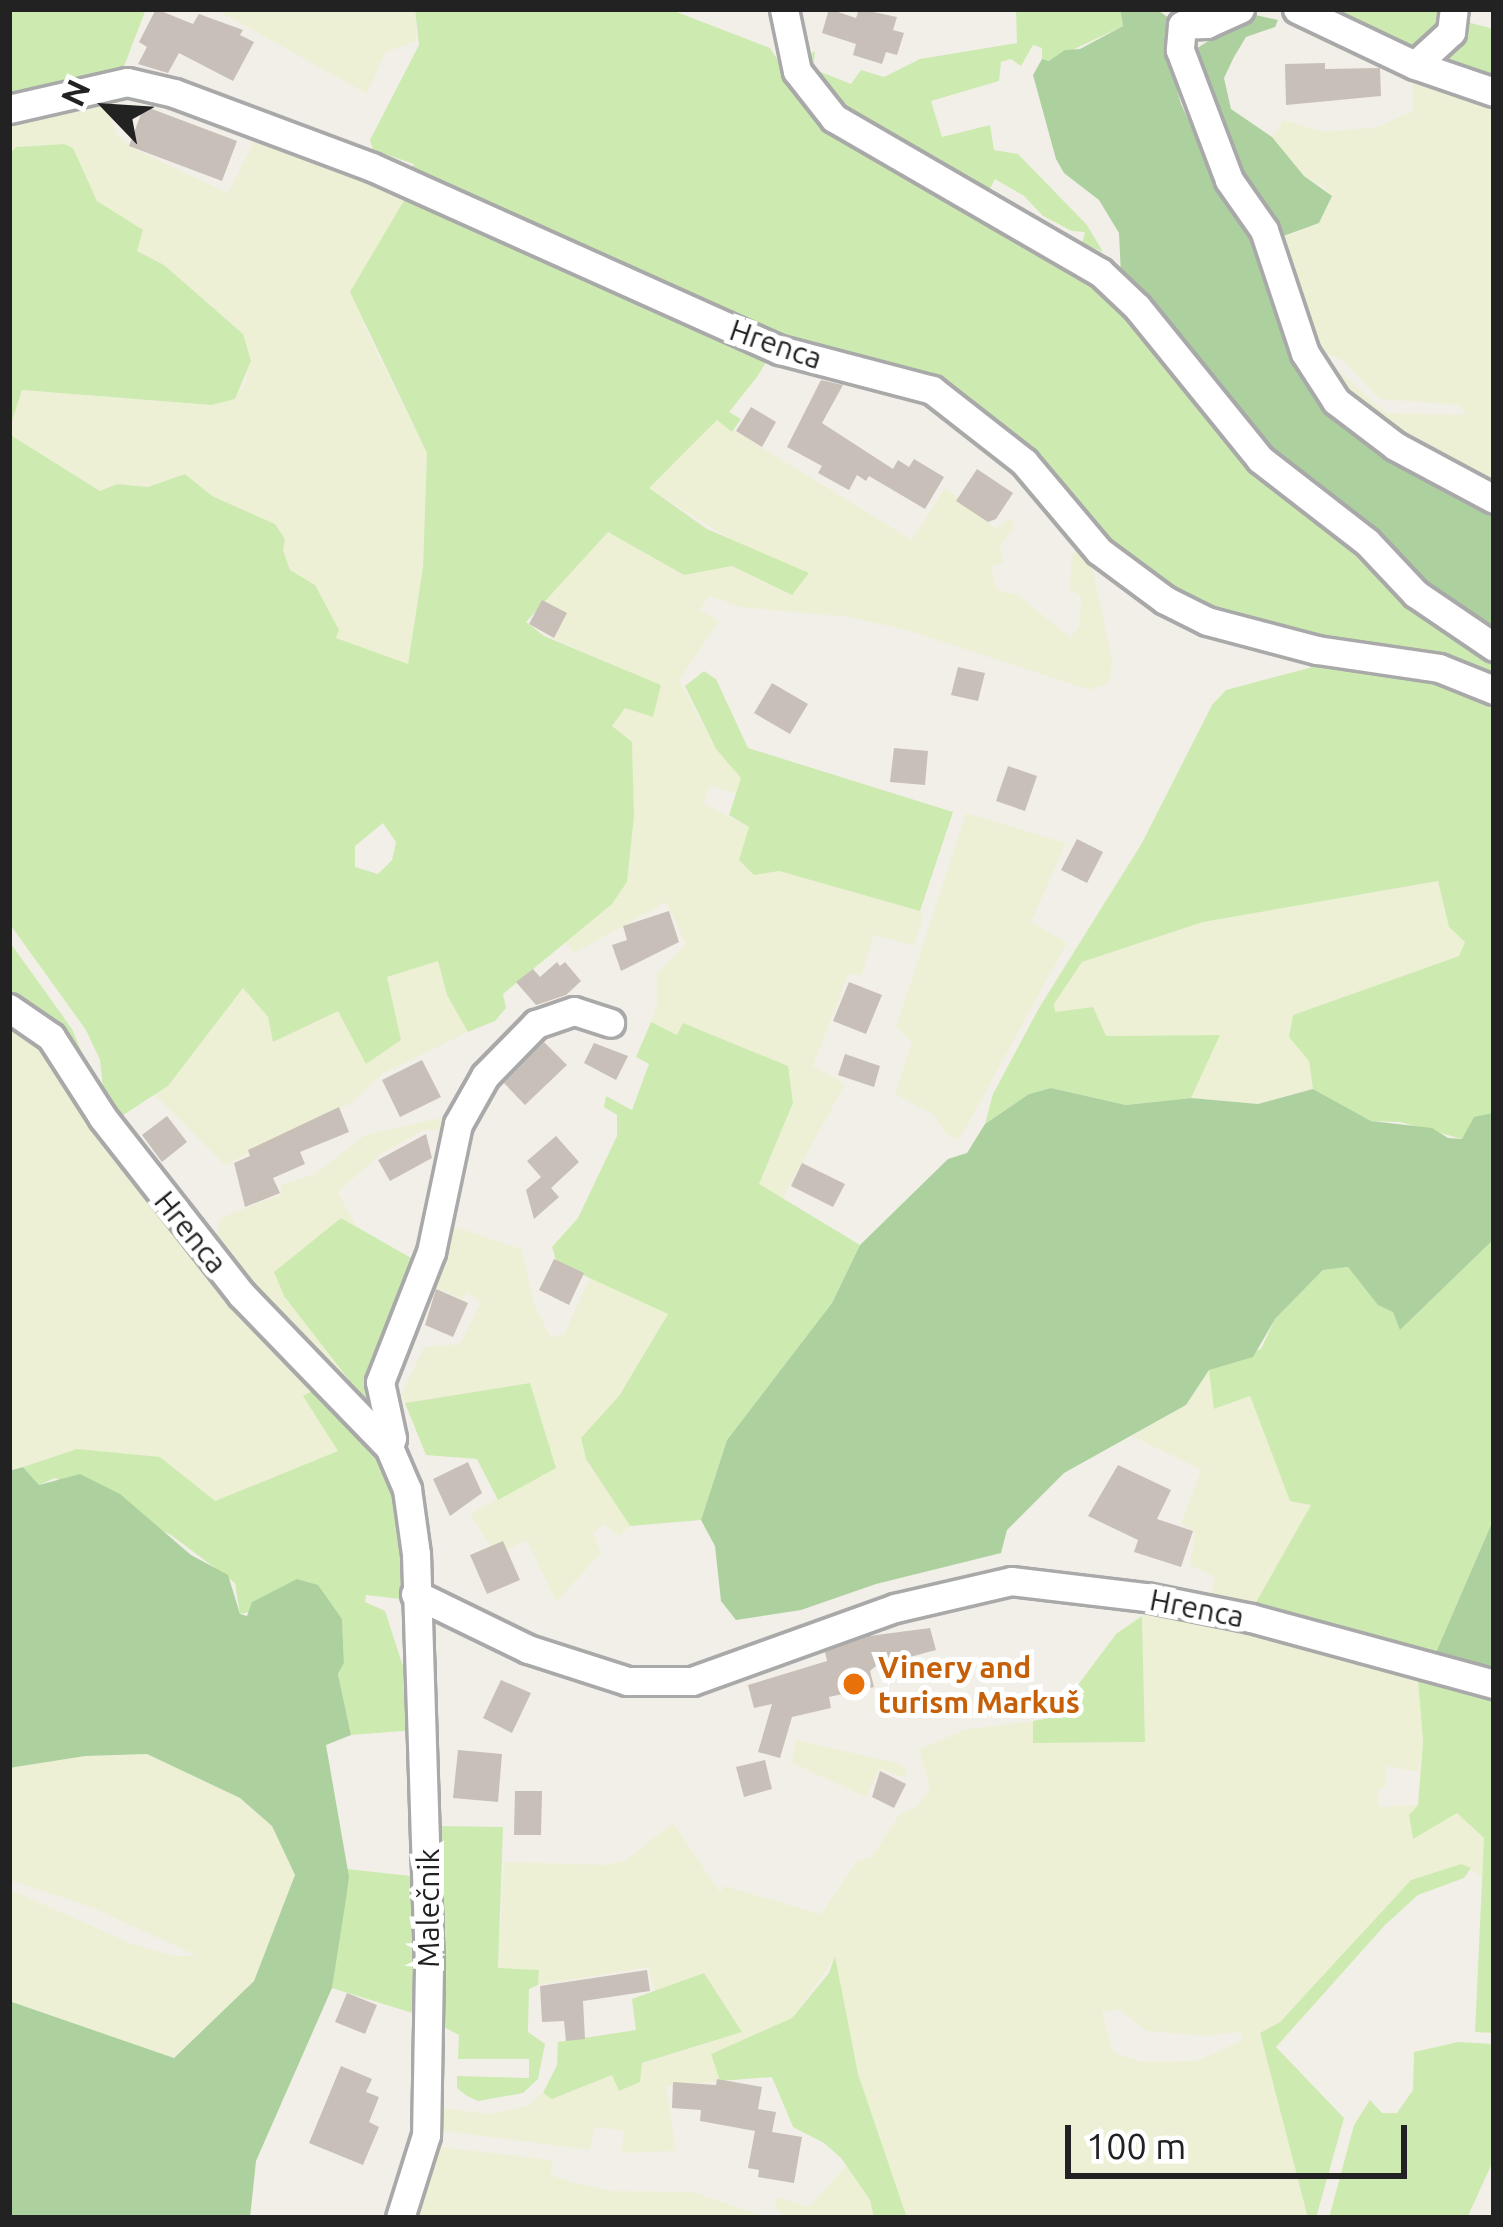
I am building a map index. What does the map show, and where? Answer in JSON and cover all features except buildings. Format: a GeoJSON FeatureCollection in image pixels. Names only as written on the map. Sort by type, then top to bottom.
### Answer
{"type":"FeatureCollection","features":[{"type":"Feature","properties":{"kind":"street"},"geometry":{"type":"LineString","coordinates":[[784,9],[797,71],[834,118],[1100,272],[1137,307],[1260,459],[1366,542],[1416,594],[1494,647]]}},
{"type":"Feature","properties":{"kind":"street"},"geometry":{"type":"LineString","coordinates":[[1240,9],[1207,25],[1182,25],[1180,50],[1229,180],[1264,230],[1306,353],[1336,401],[1395,446],[1494,499]]}},
{"type":"Feature","properties":{"kind":"street"},"geometry":{"type":"LineString","coordinates":[[1297,9],[1415,64],[1494,92]]}},
{"type":"Feature","properties":{"kind":"street"},"geometry":{"type":"LineString","coordinates":[[1415,64],[1451,32],[1454,9]]}},
{"type":"Feature","properties":{"kind":"street","name":"Hrenca"},"geometry":{"type":"LineString","coordinates":[[9,110],[127,82],[174,93],[372,167],[780,350],[932,391],[1024,462],[1099,550],[1166,600],[1207,621],[1317,650],[1439,668],[1494,690]]}},
{"type":"Feature","properties":{"kind":"street","name":"Hrenca"},"geometry":{"type":"LineString","coordinates":[[9,1008],[51,1037],[104,1118],[241,1294],[389,1447],[407,1489]]}},
{"type":"Feature","properties":{"kind":"street","name":"Hrenca"},"geometry":{"type":"LineString","coordinates":[[389,1447],[392,1438],[380,1382],[435,1238],[458,1124],[485,1076],[536,1024],[574,1011],[610,1023]]}},
{"type":"Feature","properties":{"kind":"street","name":"Malečnik"},"geometry":{"type":"LineString","coordinates":[[400,2218],[428,2118],[429,1857],[416,1554],[407,1489]]}},
{"type":"Feature","properties":{"kind":"street","name":"Hrenca"},"geometry":{"type":"LineString","coordinates":[[415,1594],[579,1668],[627,1681],[692,1681],[895,1608],[1011,1581],[1146,1597],[1274,1623],[1494,1684]]}},
{"type":"Feature","properties":{"kind":"green space"},"geometry":{"type":"Polygon","coordinates":[[[9,9],[146,9],[118,82],[9,102],[9,9]]]}},
{"type":"Feature","properties":{"kind":"green space"},"geometry":{"type":"Polygon","coordinates":[[[215,9],[415,9],[416,41],[385,53],[367,94],[215,9]]]}},
{"type":"Feature","properties":{"kind":"green space"},"geometry":{"type":"Polygon","coordinates":[[[415,9],[669,9],[770,48],[790,79],[1100,279],[1252,456],[1382,582],[1494,654],[1494,683],[1256,626],[1180,596],[1130,563],[947,384],[912,367],[908,371],[805,350],[408,175],[414,164],[373,150],[370,140],[419,45],[415,9]]]}},
{"type":"Feature","properties":{"kind":"green space"},"geometry":{"type":"Polygon","coordinates":[[[1016,9],[1120,9],[1123,26],[1049,61],[1042,59],[1042,48],[1033,45],[1021,66],[1011,59],[1001,62],[999,81],[931,101],[942,137],[990,125],[994,150],[1018,154],[1087,225],[1103,252],[1082,243],[1085,232],[1072,231],[1043,216],[1024,196],[995,179],[984,201],[851,125],[804,58],[815,51],[813,69],[851,84],[861,70],[884,77],[920,59],[1017,43],[1016,9]]]}},
{"type":"Feature","properties":{"kind":"green space"},"geometry":{"type":"Polygon","coordinates":[[[1120,9],[1156,9],[1176,23],[1174,79],[1181,104],[1200,145],[1242,205],[1302,362],[1494,509],[1494,640],[1260,449],[1121,276],[1119,233],[1099,200],[1064,173],[1056,159],[1033,75],[1042,59],[1049,61],[1065,50],[1080,49],[1123,26],[1120,9]]]}},
{"type":"Feature","properties":{"kind":"green space"},"geometry":{"type":"Polygon","coordinates":[[[1327,9],[1445,9],[1442,30],[1420,53],[1327,9]]]}},
{"type":"Feature","properties":{"kind":"green space"},"geometry":{"type":"Polygon","coordinates":[[[1251,14],[1278,20],[1275,27],[1246,37],[1234,57],[1224,78],[1231,109],[1272,137],[1304,176],[1332,196],[1319,223],[1278,238],[1266,207],[1214,131],[1191,52],[1251,14]]]}},
{"type":"Feature","properties":{"kind":"green space"},"geometry":{"type":"Polygon","coordinates":[[[1463,21],[1494,29],[1494,90],[1438,67],[1463,21]]]}},
{"type":"Feature","properties":{"kind":"green space"},"geometry":{"type":"Polygon","coordinates":[[[1413,73],[1494,101],[1494,489],[1408,445],[1341,390],[1331,374],[1341,373],[1385,413],[1466,415],[1460,405],[1380,399],[1342,360],[1314,348],[1278,238],[1299,232],[1326,188],[1304,176],[1272,137],[1283,120],[1324,132],[1377,127],[1413,111],[1413,73]]]}},
{"type":"Feature","properties":{"kind":"green space"},"geometry":{"type":"Polygon","coordinates":[[[105,99],[116,134],[134,149],[228,193],[260,131],[409,192],[363,324],[427,453],[423,567],[408,665],[336,638],[315,585],[290,570],[275,524],[212,496],[185,474],[148,487],[117,484],[101,491],[9,434],[21,390],[211,405],[243,388],[251,361],[243,334],[164,265],[136,251],[142,230],[97,201],[73,148],[63,144],[16,147],[9,155],[9,120],[105,99]]]}},
{"type":"Feature","properties":{"kind":"green space"},"geometry":{"type":"Polygon","coordinates":[[[64,144],[73,148],[97,201],[143,230],[137,251],[164,265],[243,334],[251,361],[235,399],[211,405],[22,390],[9,430],[9,155],[16,147],[64,144]]]}},
{"type":"Feature","properties":{"kind":"green space"},"geometry":{"type":"Polygon","coordinates":[[[409,192],[765,352],[768,359],[729,412],[741,419],[732,432],[717,420],[649,488],[707,529],[809,573],[792,595],[732,566],[684,575],[608,532],[526,622],[544,636],[661,685],[653,717],[625,708],[612,726],[632,742],[634,816],[627,882],[612,904],[503,994],[506,1008],[495,1021],[468,1032],[447,995],[438,961],[387,977],[401,1040],[366,1064],[338,1011],[273,1042],[268,1017],[243,988],[168,1086],[120,1117],[104,1097],[100,1060],[86,1030],[9,923],[9,434],[100,491],[117,484],[148,487],[185,474],[212,496],[275,524],[285,539],[283,550],[290,570],[315,585],[339,630],[336,638],[408,664],[423,567],[427,453],[350,292],[409,192]],[[383,823],[355,846],[355,867],[378,874],[392,860],[396,842],[383,823]]]}},
{"type":"Feature","properties":{"kind":"green space"},"geometry":{"type":"Polygon","coordinates":[[[717,420],[912,540],[945,488],[996,529],[1010,518],[1014,529],[1000,545],[1003,562],[991,567],[997,590],[1018,595],[1070,637],[1079,628],[1081,603],[1080,595],[1070,590],[1071,561],[1074,552],[1088,548],[1112,659],[1110,682],[1090,690],[903,629],[848,617],[740,607],[709,596],[700,610],[719,621],[679,680],[716,749],[742,778],[736,794],[710,785],[703,803],[749,827],[754,875],[779,871],[920,911],[923,917],[914,946],[874,935],[861,976],[849,973],[813,1066],[845,1084],[782,1199],[759,1184],[793,1104],[682,1024],[678,1035],[651,1022],[657,1005],[657,973],[686,944],[666,902],[574,953],[565,941],[612,904],[627,882],[634,816],[632,743],[611,726],[625,708],[661,686],[554,639],[567,614],[542,602],[608,532],[684,575],[732,566],[791,595],[740,545],[648,488],[717,420]]]}},
{"type":"Feature","properties":{"kind":"green space"},"geometry":{"type":"Polygon","coordinates":[[[1328,663],[1412,670],[1494,699],[1494,1114],[1462,1139],[1400,1122],[1371,1121],[1313,1089],[1309,1061],[1289,1037],[1293,1015],[1459,956],[1465,942],[1449,927],[1438,881],[1203,922],[1082,962],[1054,1004],[1055,1012],[1093,1007],[1106,1036],[1220,1035],[1191,1098],[1126,1105],[1051,1088],[1029,1094],[985,1124],[993,1094],[1039,1008],[1142,843],[1212,705],[1226,690],[1328,663]]]}},
{"type":"Feature","properties":{"kind":"green space"},"geometry":{"type":"Polygon","coordinates":[[[704,671],[716,679],[748,748],[953,812],[920,911],[779,871],[754,875],[739,860],[749,827],[729,815],[741,778],[716,749],[685,686],[704,671]]]}},
{"type":"Feature","properties":{"kind":"green space"},"geometry":{"type":"Polygon","coordinates":[[[966,813],[1066,843],[1031,922],[1067,943],[959,1140],[945,1133],[934,1115],[895,1094],[912,1042],[896,1027],[966,813]]]}},
{"type":"Feature","properties":{"kind":"green space"},"geometry":{"type":"Polygon","coordinates":[[[1438,881],[1466,942],[1459,956],[1293,1015],[1289,1037],[1309,1061],[1313,1089],[1258,1104],[1191,1098],[1219,1035],[1106,1036],[1054,1012],[1054,1004],[1082,962],[1203,922],[1438,881]]]}},
{"type":"Feature","properties":{"kind":"green space"},"geometry":{"type":"Polygon","coordinates":[[[9,941],[72,1029],[83,1055],[79,1059],[9,998],[9,941]]]}},
{"type":"Feature","properties":{"kind":"green space"},"geometry":{"type":"Polygon","coordinates":[[[438,960],[447,995],[468,1032],[382,1074],[353,1102],[225,1165],[155,1095],[168,1086],[243,988],[268,1017],[438,960]]]}},
{"type":"Feature","properties":{"kind":"green space"},"geometry":{"type":"Polygon","coordinates":[[[9,1017],[49,1045],[322,1386],[303,1396],[339,1451],[214,1501],[163,1464],[77,1449],[9,1471],[9,1017]]]}},
{"type":"Feature","properties":{"kind":"green space"},"geometry":{"type":"Polygon","coordinates":[[[651,1022],[677,1035],[683,1023],[788,1066],[793,1103],[759,1184],[860,1245],[832,1303],[727,1440],[701,1520],[630,1526],[586,1459],[581,1438],[619,1396],[668,1314],[557,1263],[552,1247],[578,1218],[617,1136],[617,1115],[604,1107],[606,1096],[632,1110],[649,1064],[636,1057],[651,1022]]]}},
{"type":"Feature","properties":{"kind":"green space"},"geometry":{"type":"Polygon","coordinates":[[[1051,1088],[1126,1105],[1191,1098],[1258,1104],[1313,1089],[1371,1121],[1432,1128],[1448,1138],[1462,1139],[1474,1117],[1493,1113],[1494,1239],[1400,1330],[1393,1312],[1378,1305],[1348,1267],[1323,1270],[1275,1319],[1253,1357],[1209,1370],[1186,1405],[1064,1473],[1007,1530],[1001,1553],[876,1584],[801,1610],[736,1620],[721,1601],[715,1546],[701,1520],[727,1440],[832,1303],[860,1245],[948,1159],[967,1153],[985,1124],[1029,1094],[1051,1088]]]}},
{"type":"Feature","properties":{"kind":"green space"},"geometry":{"type":"Polygon","coordinates":[[[459,1114],[451,1129],[423,1130],[379,1155],[338,1192],[356,1226],[341,1218],[284,1296],[349,1380],[347,1391],[273,1321],[215,1241],[220,1218],[282,1194],[280,1185],[315,1174],[365,1135],[459,1114]]]}},
{"type":"Feature","properties":{"kind":"green space"},"geometry":{"type":"Polygon","coordinates":[[[341,1218],[420,1263],[374,1382],[387,1430],[347,1391],[349,1380],[284,1296],[274,1272],[341,1218]]]}},
{"type":"Feature","properties":{"kind":"green space"},"geometry":{"type":"Polygon","coordinates":[[[449,1225],[521,1249],[535,1307],[551,1338],[564,1334],[590,1278],[668,1314],[619,1396],[582,1438],[586,1459],[630,1526],[619,1536],[605,1524],[593,1533],[601,1553],[556,1602],[527,1540],[496,1555],[470,1514],[556,1468],[530,1383],[405,1403],[401,1395],[424,1347],[460,1344],[481,1303],[467,1292],[463,1299],[430,1286],[449,1225]]]}},
{"type":"Feature","properties":{"kind":"green space"},"geometry":{"type":"Polygon","coordinates":[[[1494,1239],[1494,1518],[1434,1657],[1254,1606],[1311,1505],[1290,1501],[1250,1396],[1214,1409],[1209,1370],[1261,1349],[1275,1319],[1323,1270],[1348,1267],[1393,1312],[1401,1329],[1494,1239]]]}},
{"type":"Feature","properties":{"kind":"green space"},"geometry":{"type":"Polygon","coordinates":[[[1209,1370],[1215,1409],[1250,1396],[1290,1500],[1312,1505],[1254,1606],[1212,1594],[1215,1577],[1190,1565],[1195,1533],[1181,1523],[1201,1470],[1132,1436],[1186,1405],[1209,1370]]]}},
{"type":"Feature","properties":{"kind":"green space"},"geometry":{"type":"Polygon","coordinates":[[[530,1383],[556,1468],[498,1500],[477,1459],[426,1455],[405,1403],[530,1383]]]}},
{"type":"Feature","properties":{"kind":"green space"},"geometry":{"type":"Polygon","coordinates":[[[322,1386],[380,1453],[396,1479],[410,1600],[366,1595],[365,1602],[385,1611],[409,1685],[415,1730],[351,1735],[338,1674],[344,1663],[342,1619],[322,1597],[240,1614],[235,1583],[171,1535],[55,1478],[39,1485],[23,1467],[77,1449],[160,1457],[215,1501],[338,1451],[303,1396],[322,1386]]]}},
{"type":"Feature","properties":{"kind":"green space"},"geometry":{"type":"Polygon","coordinates":[[[23,1467],[39,1485],[80,1474],[120,1494],[191,1555],[228,1575],[240,1614],[247,1616],[252,1602],[297,1579],[318,1585],[342,1619],[344,1663],[338,1674],[351,1735],[326,1745],[349,1877],[346,1899],[332,1988],[256,2161],[250,2218],[9,2218],[9,2001],[174,2058],[254,1981],[295,1875],[272,1826],[240,1798],[147,1754],[85,1756],[9,1768],[9,1471],[23,1467]]]}},
{"type":"Feature","properties":{"kind":"green space"},"geometry":{"type":"Polygon","coordinates":[[[1494,1518],[1494,1676],[1434,1657],[1494,1518]]]}},
{"type":"Feature","properties":{"kind":"green space"},"geometry":{"type":"Polygon","coordinates":[[[1142,1605],[1417,1668],[1423,1741],[1419,1772],[1387,1766],[1385,1787],[1378,1789],[1379,1807],[1418,1805],[1457,1813],[1484,1837],[1483,1877],[1461,1864],[1411,1880],[1280,2022],[1260,2033],[1308,2218],[907,2218],[858,2074],[834,1960],[792,2018],[711,2054],[720,2081],[666,2086],[676,2151],[621,2153],[624,2131],[595,2127],[590,2150],[437,2130],[435,2107],[489,2114],[527,2106],[543,2093],[553,2099],[613,2075],[619,2090],[642,2064],[742,2032],[704,1973],[655,1993],[649,1967],[538,1985],[538,1970],[498,1969],[504,1862],[605,1865],[626,1860],[673,1823],[720,1892],[724,1886],[821,1914],[857,1861],[872,1857],[899,1815],[918,1806],[930,1788],[919,1749],[968,1729],[1033,1721],[1034,1743],[1145,1742],[1142,1605]],[[1120,2010],[1102,2012],[1113,2052],[1142,2062],[1197,2061],[1243,2040],[1240,2032],[1206,2036],[1146,2031],[1120,2010]]]}},
{"type":"Feature","properties":{"kind":"green space"},"geometry":{"type":"Polygon","coordinates":[[[1142,1616],[1145,1742],[1033,1743],[1033,1721],[1054,1717],[1116,1634],[1142,1616]]]}},
{"type":"Feature","properties":{"kind":"green space"},"geometry":{"type":"Polygon","coordinates":[[[1417,1668],[1494,1696],[1494,2033],[1475,2032],[1484,1838],[1457,1813],[1413,1839],[1409,1815],[1418,1805],[1423,1741],[1417,1668]]]}},
{"type":"Feature","properties":{"kind":"green space"},"geometry":{"type":"Polygon","coordinates":[[[796,1740],[897,1763],[907,1769],[905,1778],[880,1769],[866,1797],[792,1763],[796,1740]]]}},
{"type":"Feature","properties":{"kind":"green space"},"geometry":{"type":"Polygon","coordinates":[[[147,1754],[240,1798],[272,1826],[295,1875],[254,1981],[173,2058],[9,2001],[9,1889],[130,1943],[174,1956],[198,1956],[91,1907],[9,1880],[9,1768],[85,1756],[147,1754]]]}},
{"type":"Feature","properties":{"kind":"green space"},"geometry":{"type":"Polygon","coordinates":[[[437,1826],[503,1827],[498,1968],[539,1970],[538,1985],[529,1989],[528,2032],[545,2044],[538,2079],[523,2093],[478,2101],[467,2096],[457,2088],[457,2076],[529,2078],[529,2059],[458,2059],[459,2035],[432,2021],[437,1826]]]}},
{"type":"Feature","properties":{"kind":"green space"},"geometry":{"type":"Polygon","coordinates":[[[1461,1864],[1471,1868],[1464,1878],[1418,1895],[1385,1925],[1276,2047],[1344,2118],[1316,2218],[1308,2218],[1260,2033],[1280,2022],[1411,1880],[1461,1864]]]}},
{"type":"Feature","properties":{"kind":"green space"},"geometry":{"type":"Polygon","coordinates":[[[347,1869],[420,1877],[419,2015],[332,1988],[347,1869]]]}},
{"type":"Feature","properties":{"kind":"green space"},"geometry":{"type":"Polygon","coordinates":[[[835,1956],[858,2074],[907,2218],[874,2218],[870,2200],[841,2158],[793,2127],[772,2077],[720,2081],[711,2054],[792,2018],[829,1973],[835,1956]]]}},
{"type":"Feature","properties":{"kind":"green space"},"geometry":{"type":"Polygon","coordinates":[[[704,1973],[742,2032],[642,2063],[640,2082],[619,2091],[612,2075],[552,2099],[543,2093],[557,2065],[558,2042],[636,2030],[632,1999],[704,1973]]]}},
{"type":"Feature","properties":{"kind":"green space"},"geometry":{"type":"Polygon","coordinates":[[[1458,2042],[1494,2044],[1494,2159],[1467,2218],[1329,2218],[1354,2125],[1370,2100],[1382,2113],[1397,2113],[1413,2090],[1414,2052],[1458,2042]]]}},
{"type":"Feature","properties":{"kind":"green space"},"geometry":{"type":"Polygon","coordinates":[[[432,2149],[552,2160],[551,2175],[570,2182],[612,2191],[693,2192],[768,2218],[408,2218],[432,2149]]]}},
{"type":"Feature","properties":{"kind":"green space"},"geometry":{"type":"Polygon","coordinates":[[[846,2166],[870,2200],[874,2218],[790,2218],[775,2208],[777,2197],[809,2207],[846,2166]]]}},
{"type":"Feature","properties":{"kind":"place","name":"Vinery and turism Markuš"},"geometry":{"type":"Point","coordinates":[854,1684]}}]}
